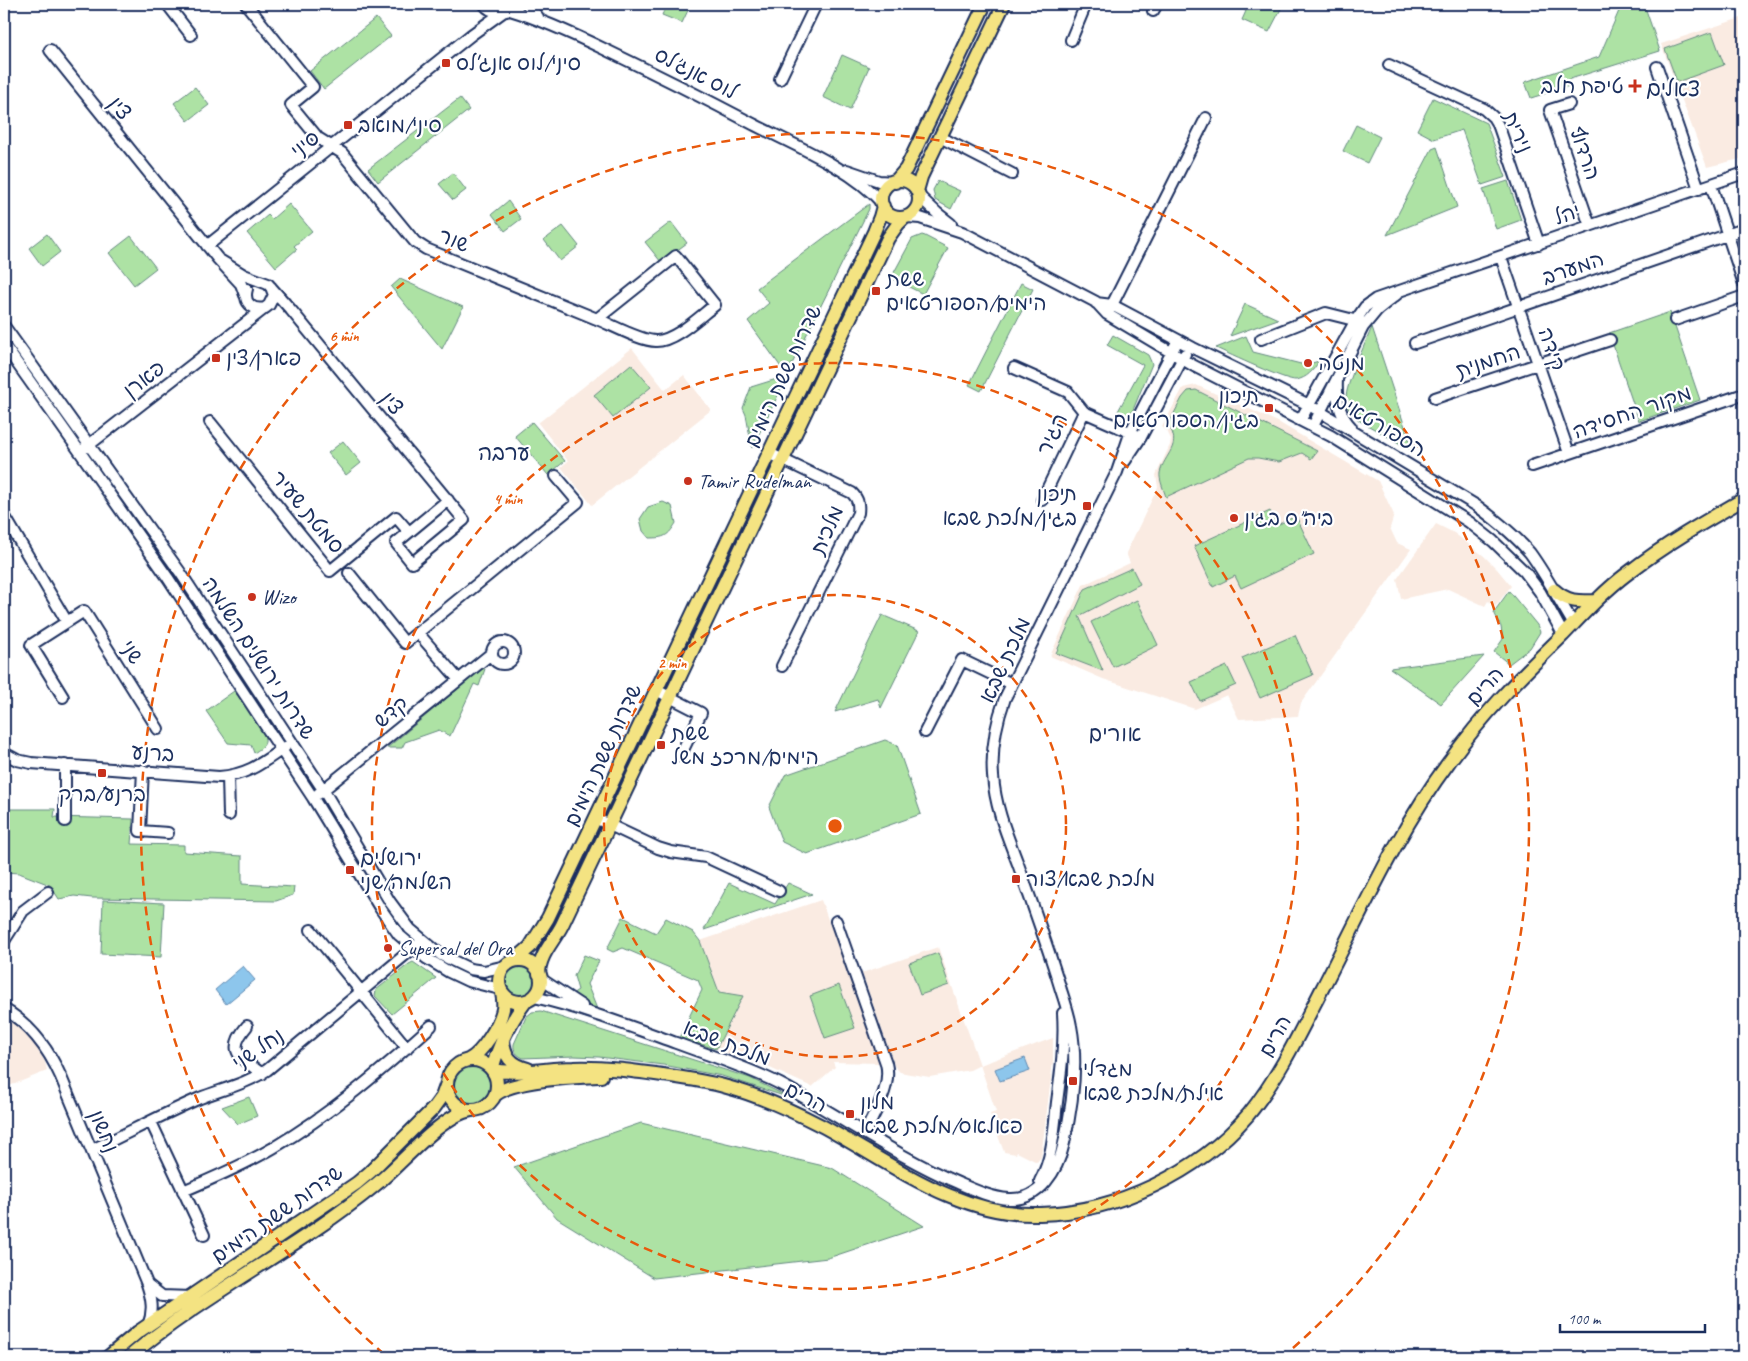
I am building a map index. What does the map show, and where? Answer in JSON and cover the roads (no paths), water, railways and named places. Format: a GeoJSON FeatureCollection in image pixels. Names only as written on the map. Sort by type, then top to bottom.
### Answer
{"type":"FeatureCollection","features":[{"type":"Feature","properties":{"kind":"main road"},"geometry":{"type":"LineString","coordinates":[[985,4],[906,169],[883,192],[882,204],[893,217],[906,217],[914,213],[918,207],[921,177],[1004,4]]}},
{"type":"Feature","properties":{"kind":"main road"},"geometry":{"type":"LineString","coordinates":[[894,182],[908,182],[918,193]]}},
{"type":"Feature","properties":{"kind":"main road","name":"שדרות ששת הימים"},"geometry":{"type":"LineString","coordinates":[[510,964],[526,952],[541,930],[874,232],[880,217],[882,204]]}},
{"type":"Feature","properties":{"kind":"main road","name":"שדרות ששת הימים"},"geometry":{"type":"LineString","coordinates":[[540,976],[539,966],[542,958],[562,925],[888,238],[898,224],[906,217]]}},
{"type":"Feature","properties":{"kind":"main road","name":"הרים"},"geometry":{"type":"LineString","coordinates":[[492,1070],[511,1072],[597,1068],[710,1082],[768,1101],[823,1127],[928,1187],[965,1203],[985,1208],[1028,1214],[1061,1212],[1104,1203],[1150,1187],[1190,1165],[1208,1152],[1242,1121],[1258,1102],[1288,1055],[1392,852],[1430,788],[1461,744],[1490,709],[1573,623],[1617,581],[1652,555],[1744,499]]}},
{"type":"Feature","properties":{"kind":"main road"},"geometry":{"type":"LineString","coordinates":[[1554,590],[1566,600],[1573,602],[1595,601]]}},
{"type":"Feature","properties":{"kind":"main road"},"geometry":{"type":"LineString","coordinates":[[468,1060],[482,1062],[492,1070],[497,1081],[495,1095],[486,1106],[472,1110],[462,1108],[454,1102],[449,1094],[447,1083],[449,1075],[455,1067],[482,1050],[501,1016],[504,1004],[499,977],[510,964],[520,960],[528,962],[535,967],[540,976],[539,990],[515,1016],[492,1070]]}},
{"type":"Feature","properties":{"kind":"main road"},"geometry":{"type":"LineString","coordinates":[[501,991],[511,1000],[519,1002],[530,999]]}},
{"type":"Feature","properties":{"kind":"main road"},"geometry":{"type":"LineString","coordinates":[[504,1039],[505,1053],[512,1062],[533,1070]]}},
{"type":"Feature","properties":{"kind":"main road","name":"הרים"},"geometry":{"type":"LineString","coordinates":[[495,1095],[501,1090],[511,1087],[554,1079],[592,1076],[666,1076]]}},
{"type":"Feature","properties":{"kind":"main road","name":"שדרות ששת הימים"},"geometry":{"type":"LineString","coordinates":[[108,1357],[148,1326],[364,1177],[434,1108],[442,1096],[447,1083]]}},
{"type":"Feature","properties":{"kind":"main road","name":"שדרות ששת הימים"},"geometry":{"type":"LineString","coordinates":[[129,1357],[180,1320],[355,1202],[445,1122],[457,1114],[472,1110]]}},
{"type":"Feature","properties":{"kind":"street"},"geometry":{"type":"LineString","coordinates":[[167,4],[191,35]]}},
{"type":"Feature","properties":{"kind":"street","name":"שור"},"geometry":{"type":"LineString","coordinates":[[246,4],[313,87],[291,105],[318,138],[342,153],[417,244],[597,319],[645,339],[658,341],[666,339],[676,334],[715,304],[676,256],[597,319]]}},
{"type":"Feature","properties":{"kind":"street","name":"סיני"},"geometry":{"type":"LineString","coordinates":[[474,34],[482,19],[484,4]]}},
{"type":"Feature","properties":{"kind":"street","name":"לוס אנג'לס"},"geometry":{"type":"LineString","coordinates":[[484,4],[494,11],[507,11],[541,20],[658,75],[832,165],[870,191],[882,204]]}},
{"type":"Feature","properties":{"kind":"street","name":"סיני"},"geometry":{"type":"LineString","coordinates":[[207,246],[474,34],[519,4]]}},
{"type":"Feature","properties":{"kind":"street","name":"לוס אנג'לס"},"geometry":{"type":"LineString","coordinates":[[528,4],[541,20]]}},
{"type":"Feature","properties":{"kind":"street"},"geometry":{"type":"LineString","coordinates":[[780,79],[816,4]]}},
{"type":"Feature","properties":{"kind":"street"},"geometry":{"type":"LineString","coordinates":[[1071,40],[1086,4]]}},
{"type":"Feature","properties":{"kind":"street","name":"צין"},"geometry":{"type":"LineString","coordinates":[[50,50],[207,246],[241,284],[246,298]]}},
{"type":"Feature","properties":{"kind":"street","name":"נירית"},"geometry":{"type":"LineString","coordinates":[[1389,65],[1484,109],[1494,117],[1500,127],[1539,244]]}},
{"type":"Feature","properties":{"kind":"street"},"geometry":{"type":"LineString","coordinates":[[1657,67],[1699,189]]}},
{"type":"Feature","properties":{"kind":"street","name":"הרדוף"},"geometry":{"type":"LineString","coordinates":[[1569,104],[1550,110],[1590,226]]}},
{"type":"Feature","properties":{"kind":"street"},"geometry":{"type":"LineString","coordinates":[[1110,309],[1206,118]]}},
{"type":"Feature","properties":{"kind":"street"},"geometry":{"type":"LineString","coordinates":[[940,137],[1012,174]]}},
{"type":"Feature","properties":{"kind":"street","name":"לוס אנג'לס"},"geometry":{"type":"LineString","coordinates":[[832,165],[879,181],[894,182]]}},
{"type":"Feature","properties":{"kind":"street","name":"יהל"},"geometry":{"type":"LineString","coordinates":[[1301,420],[1360,322],[1403,291],[1744,173]]}},
{"type":"Feature","properties":{"kind":"street"},"geometry":{"type":"LineString","coordinates":[[1711,185],[1744,284]]}},
{"type":"Feature","properties":{"kind":"street","name":"הספורטאים"},"geometry":{"type":"LineString","coordinates":[[918,193],[936,213],[962,232],[1110,309],[1178,340],[1321,411],[1463,497],[1501,524],[1529,553],[1573,623]]}},
{"type":"Feature","properties":{"kind":"street","name":"הספורטאים"},"geometry":{"type":"LineString","coordinates":[[906,217],[920,218],[962,232]]}},
{"type":"Feature","properties":{"kind":"street","name":"המערב"},"geometry":{"type":"LineString","coordinates":[[1415,343],[1744,229]]}},
{"type":"Feature","properties":{"kind":"street","name":"קידה"},"geometry":{"type":"LineString","coordinates":[[1501,257],[1569,453]]}},
{"type":"Feature","properties":{"kind":"street","name":"צין"},"geometry":{"type":"LineString","coordinates":[[218,259],[244,275],[261,281]]}},
{"type":"Feature","properties":{"kind":"street"},"geometry":{"type":"LineString","coordinates":[[267,307],[274,296],[272,287],[261,281],[254,282],[250,285],[246,298],[254,308],[267,307],[280,306],[292,310]]}},
{"type":"Feature","properties":{"kind":"street","name":"צין"},"geometry":{"type":"LineString","coordinates":[[272,287],[464,520],[412,563],[396,543],[409,532]]}},
{"type":"Feature","properties":{"kind":"street"},"geometry":{"type":"LineString","coordinates":[[1674,320],[1744,296]]}},
{"type":"Feature","properties":{"kind":"street","name":"פארן"},"geometry":{"type":"LineString","coordinates":[[231,334],[242,318],[246,298]]}},
{"type":"Feature","properties":{"kind":"street","name":"פארן"},"geometry":{"type":"LineString","coordinates":[[80,452],[267,307]]}},
{"type":"Feature","properties":{"kind":"street","name":"הספורטאים"},"geometry":{"type":"LineString","coordinates":[[1110,309],[1182,359],[1313,426],[1456,513],[1493,540],[1515,561],[1533,582],[1564,634]]}},
{"type":"Feature","properties":{"kind":"street"},"geometry":{"type":"LineString","coordinates":[[1261,339],[1326,313],[1360,322]]}},
{"type":"Feature","properties":{"kind":"street","name":"יהל"},"geometry":{"type":"LineString","coordinates":[[1313,426],[1337,379],[1360,322]]}},
{"type":"Feature","properties":{"kind":"street","name":"שדרות ירושלים השלמה"},"geometry":{"type":"LineString","coordinates":[[4,326],[180,572],[324,791],[390,902],[410,929],[441,955],[470,970],[484,971],[510,964]]}},
{"type":"Feature","properties":{"kind":"street","name":"מלכת שבא"},"geometry":{"type":"LineString","coordinates":[[530,999],[596,1014],[761,1075],[929,1169],[982,1192],[1009,1199],[1020,1199],[1029,1196],[1044,1175],[1051,1150],[1064,1046],[1064,1022],[1061,989],[1049,950],[1003,824],[995,794],[993,762],[996,729],[1002,705],[1117,472],[1131,432],[1178,340]]}},
{"type":"Feature","properties":{"kind":"street","name":"החמנית"},"geometry":{"type":"LineString","coordinates":[[1435,398],[1610,340]]}},
{"type":"Feature","properties":{"kind":"street","name":"שדרות ירושלים השלמה"},"geometry":{"type":"LineString","coordinates":[[4,345],[168,578],[313,798],[380,908],[399,934],[414,948],[449,972],[468,981],[501,991]]}},
{"type":"Feature","properties":{"kind":"street","name":"מלכת שבא"},"geometry":{"type":"LineString","coordinates":[[1117,472],[1141,437],[1189,346]]}},
{"type":"Feature","properties":{"kind":"street"},"geometry":{"type":"LineString","coordinates":[[1014,368],[1068,392],[1084,412],[1141,437]]}},
{"type":"Feature","properties":{"kind":"street"},"geometry":{"type":"LineString","coordinates":[[1337,379],[1340,409],[1346,421],[1355,431]]}},
{"type":"Feature","properties":{"kind":"street","name":"מקור החסידה"},"geometry":{"type":"LineString","coordinates":[[1532,466],[1744,394]]}},
{"type":"Feature","properties":{"kind":"street","name":"הגיר"},"geometry":{"type":"LineString","coordinates":[[1042,500],[1084,412]]}},
{"type":"Feature","properties":{"kind":"street","name":"סמטת שעיר"},"geometry":{"type":"LineString","coordinates":[[210,422],[330,571],[396,517],[409,532]]}},
{"type":"Feature","properties":{"kind":"street","name":"מלכית"},"geometry":{"type":"LineString","coordinates":[[769,453],[852,493],[856,496],[858,507],[858,513],[782,666]]}},
{"type":"Feature","properties":{"kind":"street"},"geometry":{"type":"LineString","coordinates":[[349,572],[405,643],[578,502],[556,476]]}},
{"type":"Feature","properties":{"kind":"street"},"geometry":{"type":"LineString","coordinates":[[409,532],[448,500]]}},
{"type":"Feature","properties":{"kind":"street"},"geometry":{"type":"LineString","coordinates":[[4,515],[67,622]]}},
{"type":"Feature","properties":{"kind":"street","name":"שני"},"geometry":{"type":"LineString","coordinates":[[63,698],[31,645],[84,611],[158,729]]}},
{"type":"Feature","properties":{"kind":"street"},"geometry":{"type":"LineString","coordinates":[[418,633],[460,680]]}},
{"type":"Feature","properties":{"kind":"street","name":"קדש"},"geometry":{"type":"LineString","coordinates":[[313,798],[492,653]]}},
{"type":"Feature","properties":{"kind":"street"},"geometry":{"type":"LineString","coordinates":[[925,732],[962,660],[1012,684]]}},
{"type":"Feature","properties":{"kind":"street"},"geometry":{"type":"LineString","coordinates":[[656,690],[701,713],[680,756]]}},
{"type":"Feature","properties":{"kind":"street","name":"ברנע"},"geometry":{"type":"LineString","coordinates":[[4,753],[11,758],[23,762],[228,776],[253,770],[292,742]]}},
{"type":"Feature","properties":{"kind":"street"},"geometry":{"type":"LineString","coordinates":[[65,765],[65,821]]}},
{"type":"Feature","properties":{"kind":"street"},"geometry":{"type":"LineString","coordinates":[[143,770],[140,831],[168,833]]}},
{"type":"Feature","properties":{"kind":"street"},"geometry":{"type":"LineString","coordinates":[[228,776],[229,815]]}},
{"type":"Feature","properties":{"kind":"street"},"geometry":{"type":"LineString","coordinates":[[595,818],[658,848],[671,852],[706,857],[779,891]]}},
{"type":"Feature","properties":{"kind":"street"},"geometry":{"type":"LineString","coordinates":[[4,941],[23,911],[48,892]]}},
{"type":"Feature","properties":{"kind":"street"},"geometry":{"type":"LineString","coordinates":[[836,921],[888,1072],[886,1088],[866,1133]]}},
{"type":"Feature","properties":{"kind":"street"},"geometry":{"type":"LineString","coordinates":[[311,930],[407,1048]]}},
{"type":"Feature","properties":{"kind":"street","name":"נחל שני"},"geometry":{"type":"LineString","coordinates":[[92,1150],[201,1098],[246,1083],[262,1074],[422,940]]}},
{"type":"Feature","properties":{"kind":"street","name":"מלכת שבא"},"geometry":{"type":"LineString","coordinates":[[540,976],[596,1014]]}},
{"type":"Feature","properties":{"kind":"street","name":"נחשון"},"geometry":{"type":"LineString","coordinates":[[4,1009],[31,1030],[48,1050],[62,1077],[147,1284],[152,1300],[151,1318],[148,1326]]}},
{"type":"Feature","properties":{"kind":"street"},"geometry":{"type":"LineString","coordinates":[[247,1026],[238,1037],[236,1048],[238,1054],[262,1074]]}},
{"type":"Feature","properties":{"kind":"street"},"geometry":{"type":"LineString","coordinates":[[183,1191],[246,1163],[300,1131],[350,1095],[431,1026]]}},
{"type":"Feature","properties":{"kind":"street"},"geometry":{"type":"LineString","coordinates":[[151,1122],[204,1235]]}},
{"type":"Feature","properties":{"kind":"street"},"geometry":{"type":"LineString","coordinates":[[147,1284],[162,1296],[190,1297]]}},
{"type":"Feature","properties":{"kind":"water"},"geometry":{"type":"Polygon","coordinates":[[[243,966],[255,980],[226,1004],[215,990],[243,966]]]}},
{"type":"Feature","properties":{"kind":"water"},"geometry":{"type":"Polygon","coordinates":[[[1025,1058],[1030,1071],[1000,1081],[995,1069],[1025,1058]]]}},
{"type":"Feature","properties":{"kind":"place","name":"סיני/לוס אנג׳לס"},"geometry":{"type":"Point","coordinates":[446,63]}},
{"type":"Feature","properties":{"kind":"place","name":"טיפת חלב"},"geometry":{"type":"Point","coordinates":[1635,86]}},
{"type":"Feature","properties":{"kind":"place","name":"סיני/מואב"},"geometry":{"type":"Point","coordinates":[348,125]}},
{"type":"Feature","properties":{"kind":"place","name":"ששת הימים/הספורטאים"},"geometry":{"type":"Point","coordinates":[876,291]}},
{"type":"Feature","properties":{"kind":"place","name":"פארן/צין"},"geometry":{"type":"Point","coordinates":[216,358]}},
{"type":"Feature","properties":{"kind":"place","name":"מנטה"},"geometry":{"type":"Point","coordinates":[1308,363]}},
{"type":"Feature","properties":{"kind":"place","name":"תיכון בגין/הספורטאים"},"geometry":{"type":"Point","coordinates":[1269,408]}},
{"type":"Feature","properties":{"kind":"place","name":"Tamir Rudelman"},"geometry":{"type":"Point","coordinates":[688,481]}},
{"type":"Feature","properties":{"kind":"place","name":"תיכון בגין/מלכת שבא"},"geometry":{"type":"Point","coordinates":[1087,506]}},
{"type":"Feature","properties":{"kind":"place","name":"ביה\"ס בגין"},"geometry":{"type":"Point","coordinates":[1234,518]}},
{"type":"Feature","properties":{"kind":"place","name":"Wizo"},"geometry":{"type":"Point","coordinates":[252,597]}},
{"type":"Feature","properties":{"kind":"place","name":"ששת הימים/מרכז משל"},"geometry":{"type":"Point","coordinates":[661,745]}},
{"type":"Feature","properties":{"kind":"place","name":"ברנע/ברק"},"geometry":{"type":"Point","coordinates":[102,773]}},
{"type":"Feature","properties":{"kind":"place","name":"ירושלים השלמה/שני"},"geometry":{"type":"Point","coordinates":[350,870]}},
{"type":"Feature","properties":{"kind":"place","name":"מלכת שבא/צור"},"geometry":{"type":"Point","coordinates":[1016,879]}},
{"type":"Feature","properties":{"kind":"place","name":"Supersal del Ora"},"geometry":{"type":"Point","coordinates":[388,948]}},
{"type":"Feature","properties":{"kind":"place","name":"מגדלי אילת/מלכת שבא"},"geometry":{"type":"Point","coordinates":[1073,1081]}},
{"type":"Feature","properties":{"kind":"place","name":"מלון פאלאס/מלכת שבא"},"geometry":{"type":"Point","coordinates":[850,1114]}},
{"type":"Feature","properties":{"kind":"district","name":"צאלים"},"geometry":{"type":"Point","coordinates":[1673,89]}},
{"type":"Feature","properties":{"kind":"district","name":"ערבה"},"geometry":{"type":"Point","coordinates":[504,453]}},
{"type":"Feature","properties":{"kind":"district","name":"אורים"},"geometry":{"type":"Point","coordinates":[1115,734]}}]}
